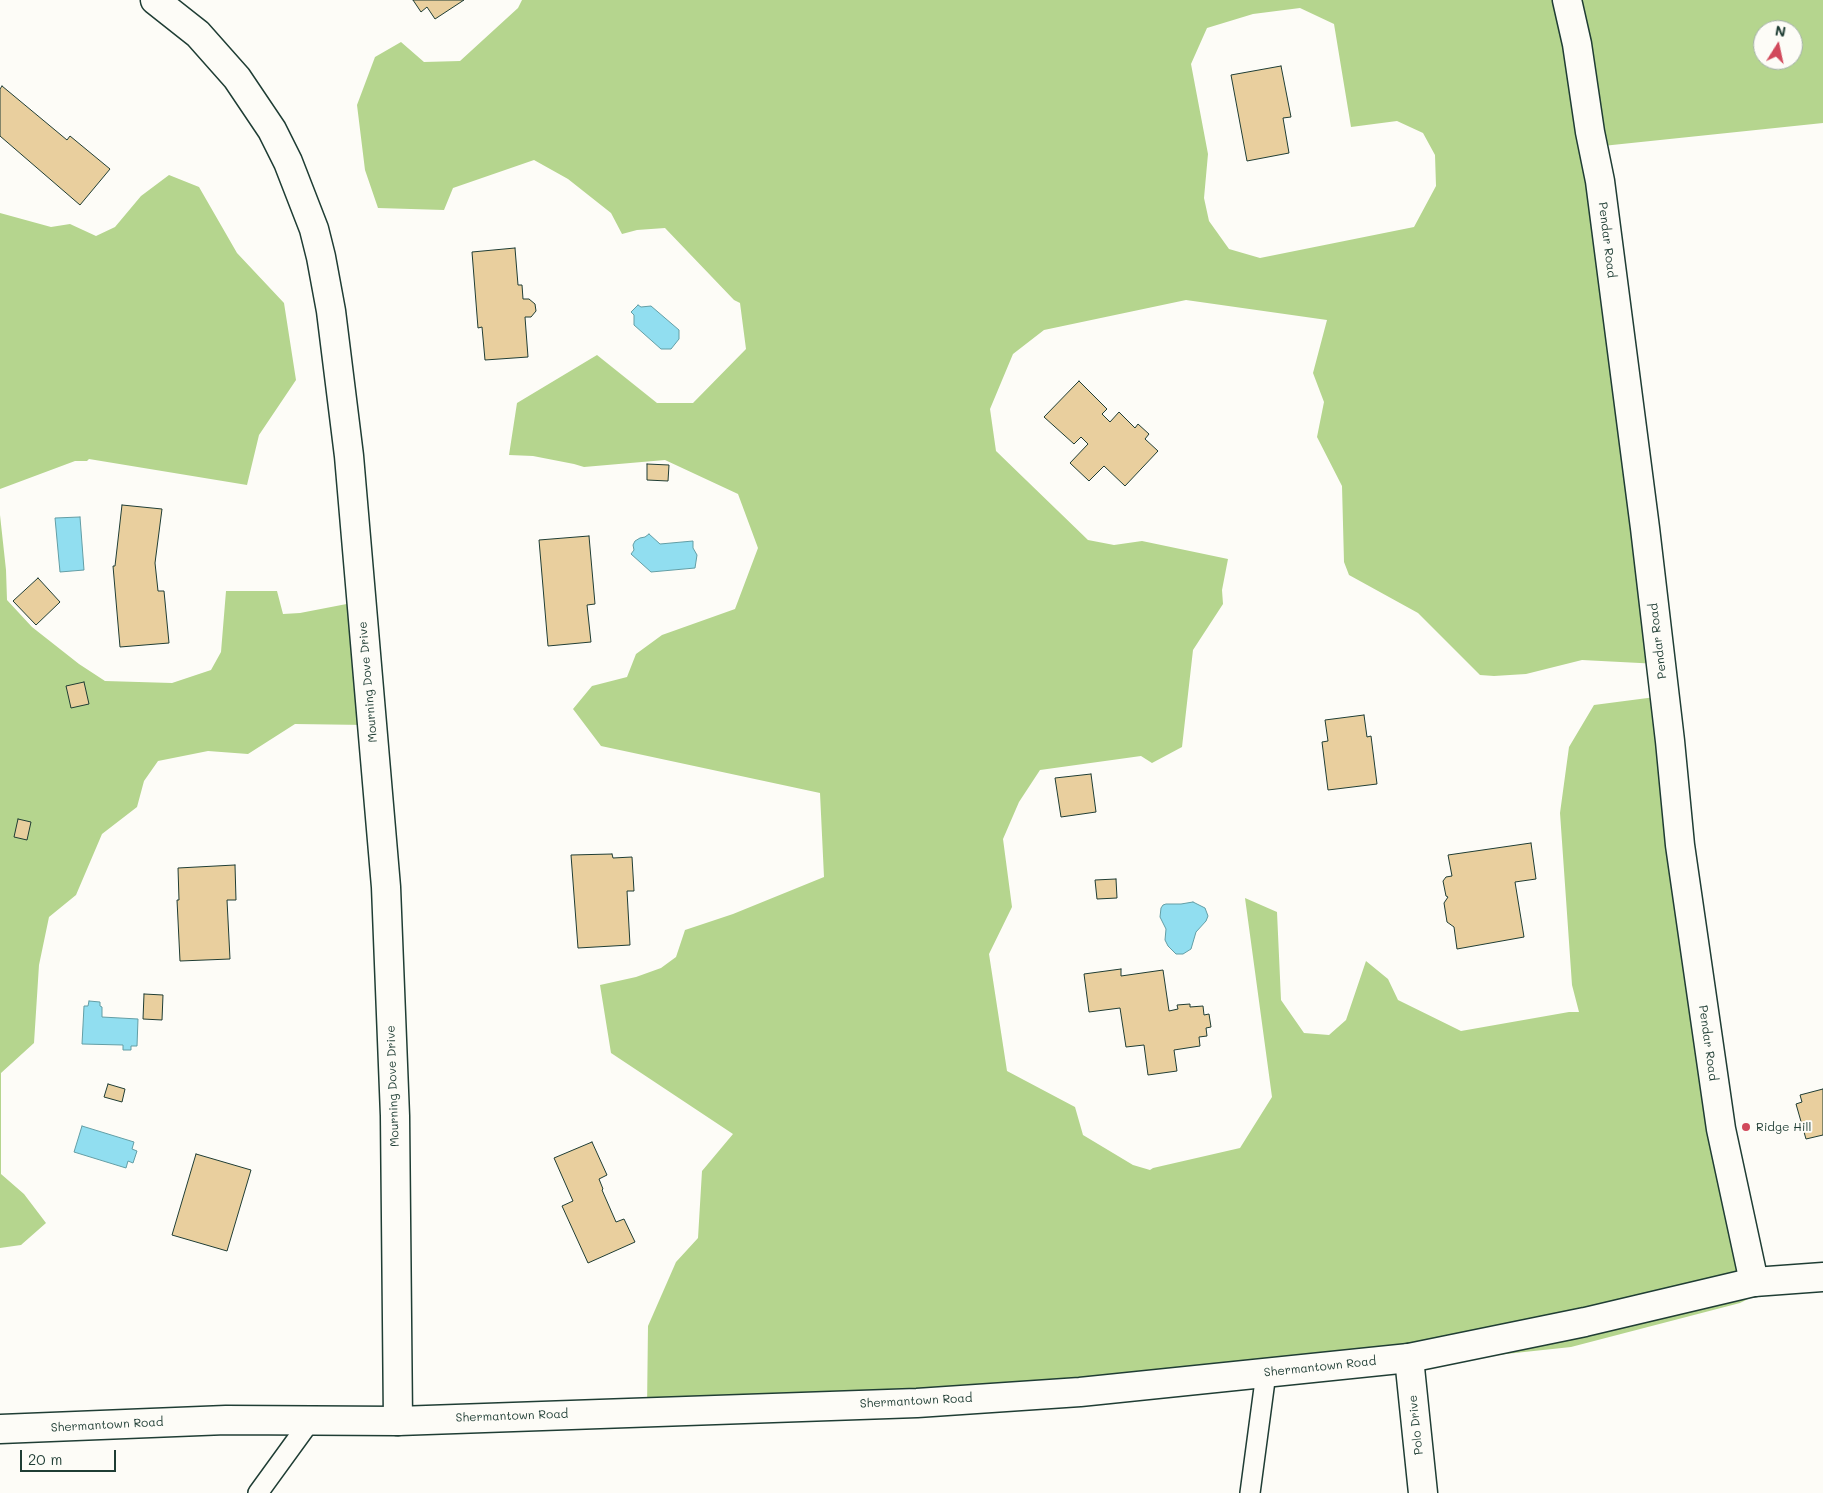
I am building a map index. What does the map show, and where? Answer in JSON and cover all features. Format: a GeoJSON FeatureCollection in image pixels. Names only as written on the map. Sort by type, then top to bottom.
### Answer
{"type":"FeatureCollection","features":[{"type":"Feature","properties":{"kind":"street","name":"Mourning Dove Drive"},"geometry":{"type":"LineString","coordinates":[[155,0],[198,34],[237,78],[272,130],[288,162],[314,229],[322,257],[349,456],[386,887],[395,1116],[398,1421]]}},
{"type":"Feature","properties":{"kind":"street","name":"Pendar Road"},"geometry":{"type":"LineString","coordinates":[[1567,0],[1577,44],[1590,132],[1600,181],[1645,528],[1680,845],[1720,1129],[1754,1282]]}},
{"type":"Feature","properties":{"kind":"street","name":"Shermantown Road"},"geometry":{"type":"LineString","coordinates":[[0,1429],[226,1420],[398,1421],[917,1403],[1080,1392],[1409,1358],[1585,1322],[1754,1282],[1823,1277]]}},
{"type":"Feature","properties":{"kind":"street","name":"Polo Drive"},"geometry":{"type":"LineString","coordinates":[[1409,1358],[1423,1493]]}},
{"type":"Feature","properties":{"kind":"lane"},"geometry":{"type":"LineString","coordinates":[[1250,1493],[1266,1373]]}},
{"type":"Feature","properties":{"kind":"lane"},"geometry":{"type":"LineString","coordinates":[[258,1493],[310,1420]]}},
{"type":"Feature","properties":{"kind":"green space"},"geometry":{"type":"Polygon","coordinates":[[[522,0],[1823,0],[1823,123],[1593,147],[1659,664],[1582,660],[1526,674],[1480,675],[1418,613],[1349,575],[1344,562],[1342,486],[1317,437],[1324,402],[1313,373],[1327,320],[1186,300],[1044,330],[1013,354],[990,409],[996,451],[1088,540],[1114,545],[1142,541],[1228,559],[1222,590],[1223,604],[1193,650],[1182,747],[1152,763],[1141,756],[1040,770],[1019,802],[1003,839],[1012,907],[989,954],[1007,1071],[1075,1107],[1083,1135],[1133,1165],[1150,1170],[1240,1148],[1272,1097],[1245,898],[1277,912],[1281,1000],[1304,1033],[1329,1035],[1346,1020],[1366,961],[1388,979],[1398,1000],[1461,1031],[1569,1012],[1579,1012],[1572,985],[1560,813],[1569,747],[1594,705],[1663,696],[1750,1298],[1740,1303],[1571,1347],[1431,1362],[647,1409],[648,1326],[676,1262],[698,1238],[702,1171],[733,1134],[611,1053],[600,985],[636,977],[661,968],[676,957],[685,930],[733,914],[824,877],[820,793],[601,746],[573,709],[592,686],[627,677],[636,654],[662,635],[735,609],[758,548],[738,494],[665,460],[584,467],[533,456],[509,455],[517,403],[597,355],[657,403],[693,403],[746,349],[740,303],[734,300],[665,228],[637,230],[622,234],[611,213],[568,179],[534,160],[453,188],[444,210],[378,208],[365,170],[357,105],[375,57],[401,42],[424,62],[460,61],[518,8],[522,0]],[[1300,8],[1253,14],[1207,28],[1191,64],[1208,154],[1204,198],[1209,221],[1229,249],[1260,258],[1414,227],[1436,186],[1435,155],[1423,133],[1397,121],[1351,127],[1334,24],[1300,8]]]}},
{"type":"Feature","properties":{"kind":"green space"},"geometry":{"type":"Polygon","coordinates":[[[169,175],[199,187],[237,253],[284,303],[296,380],[259,435],[247,485],[89,459],[87,461],[75,461],[0,489],[0,213],[51,227],[70,224],[96,236],[115,227],[141,196],[169,175]]]}},
{"type":"Feature","properties":{"kind":"green space"},"geometry":{"type":"Polygon","coordinates":[[[0,515],[7,600],[32,627],[79,664],[105,681],[172,683],[211,670],[221,652],[226,591],[277,591],[283,614],[300,613],[357,602],[367,725],[295,724],[248,754],[208,751],[158,761],[144,781],[137,807],[102,834],[76,895],[49,917],[39,965],[34,1043],[1,1073],[1,1174],[24,1194],[46,1223],[21,1245],[0,1248],[0,515]]]}},
{"type":"Feature","properties":{"kind":"water"},"geometry":{"type":"Polygon","coordinates":[[[638,305],[641,307],[651,306],[679,330],[679,339],[671,349],[661,349],[634,325],[634,315],[631,312],[638,305]]]}},
{"type":"Feature","properties":{"kind":"water"},"geometry":{"type":"Polygon","coordinates":[[[80,517],[84,570],[60,572],[55,518],[80,517]]]}},
{"type":"Feature","properties":{"kind":"water"},"geometry":{"type":"Polygon","coordinates":[[[649,534],[660,544],[693,541],[693,548],[697,555],[695,568],[651,572],[631,554],[634,550],[633,545],[635,541],[649,534]]]}},
{"type":"Feature","properties":{"kind":"water"},"geometry":{"type":"Polygon","coordinates":[[[1193,902],[1205,908],[1208,916],[1196,932],[1191,949],[1183,954],[1176,954],[1165,940],[1166,929],[1160,917],[1161,908],[1166,904],[1193,902]]]}},
{"type":"Feature","properties":{"kind":"water"},"geometry":{"type":"Polygon","coordinates":[[[89,1001],[100,1002],[102,1017],[138,1019],[137,1046],[131,1046],[131,1050],[123,1050],[123,1045],[82,1044],[84,1006],[88,1006],[89,1001]]]}},
{"type":"Feature","properties":{"kind":"water"},"geometry":{"type":"Polygon","coordinates":[[[82,1126],[134,1142],[132,1149],[137,1151],[133,1163],[128,1161],[126,1168],[74,1152],[82,1126]]]}},
{"type":"Feature","properties":{"kind":"building"},"geometry":{"type":"Polygon","coordinates":[[[413,0],[464,0],[435,19],[427,7],[421,12],[413,0]]]}},
{"type":"Feature","properties":{"kind":"building"},"geometry":{"type":"Polygon","coordinates":[[[1281,66],[1291,117],[1283,118],[1289,153],[1247,161],[1231,75],[1281,66]]]}},
{"type":"Feature","properties":{"kind":"building"},"geometry":{"type":"Polygon","coordinates":[[[2,86],[67,140],[70,136],[110,169],[80,205],[0,136],[0,89],[2,86]]]}},
{"type":"Feature","properties":{"kind":"building"},"geometry":{"type":"Polygon","coordinates":[[[515,248],[518,285],[522,285],[523,299],[529,299],[535,304],[536,311],[531,317],[525,317],[528,357],[485,360],[482,327],[478,328],[472,252],[515,248]]]}},
{"type":"Feature","properties":{"kind":"building"},"geometry":{"type":"Polygon","coordinates":[[[1079,381],[1107,409],[1102,414],[1110,422],[1119,412],[1135,428],[1138,424],[1149,434],[1145,439],[1158,451],[1125,486],[1104,466],[1089,481],[1070,463],[1088,444],[1081,437],[1074,444],[1044,417],[1079,381]]]}},
{"type":"Feature","properties":{"kind":"building"},"geometry":{"type":"Polygon","coordinates":[[[647,464],[669,465],[668,481],[647,480],[647,464]]]}},
{"type":"Feature","properties":{"kind":"building"},"geometry":{"type":"Polygon","coordinates":[[[122,505],[162,509],[155,563],[158,591],[164,591],[169,643],[120,647],[113,566],[115,566],[122,505]]]}},
{"type":"Feature","properties":{"kind":"building"},"geometry":{"type":"Polygon","coordinates":[[[589,536],[595,604],[587,605],[591,642],[548,646],[539,540],[589,536]]]}},
{"type":"Feature","properties":{"kind":"building"},"geometry":{"type":"Polygon","coordinates":[[[38,578],[60,602],[36,625],[13,601],[38,578]]]}},
{"type":"Feature","properties":{"kind":"building"},"geometry":{"type":"Polygon","coordinates":[[[84,682],[89,704],[71,708],[66,686],[84,682]]]}},
{"type":"Feature","properties":{"kind":"building"},"geometry":{"type":"Polygon","coordinates":[[[1364,715],[1367,737],[1371,736],[1377,784],[1328,790],[1322,742],[1328,741],[1325,720],[1364,715]]]}},
{"type":"Feature","properties":{"kind":"building"},"geometry":{"type":"Polygon","coordinates":[[[1091,774],[1096,812],[1061,817],[1055,778],[1091,774]]]}},
{"type":"Feature","properties":{"kind":"building"},"geometry":{"type":"Polygon","coordinates":[[[18,819],[31,822],[27,840],[14,837],[18,819]]]}},
{"type":"Feature","properties":{"kind":"building"},"geometry":{"type":"Polygon","coordinates":[[[1531,843],[1536,879],[1515,882],[1524,937],[1457,949],[1454,927],[1447,922],[1444,903],[1448,897],[1446,896],[1443,881],[1446,877],[1452,876],[1448,855],[1531,843]]]}},
{"type":"Feature","properties":{"kind":"building"},"geometry":{"type":"Polygon","coordinates":[[[612,854],[613,858],[632,857],[634,891],[627,891],[630,945],[578,948],[571,855],[612,854]]]}},
{"type":"Feature","properties":{"kind":"building"},"geometry":{"type":"Polygon","coordinates":[[[235,865],[236,900],[227,900],[230,959],[180,961],[177,900],[179,900],[178,868],[235,865]]]}},
{"type":"Feature","properties":{"kind":"building"},"geometry":{"type":"Polygon","coordinates":[[[1116,879],[1117,898],[1097,899],[1095,880],[1116,879]]]}},
{"type":"Feature","properties":{"kind":"building"},"geometry":{"type":"Polygon","coordinates":[[[1121,969],[1121,976],[1163,970],[1169,1011],[1178,1009],[1177,1005],[1190,1004],[1190,1007],[1203,1006],[1204,1015],[1209,1014],[1211,1027],[1206,1028],[1207,1036],[1199,1037],[1200,1046],[1174,1050],[1177,1071],[1148,1075],[1144,1045],[1126,1047],[1120,1008],[1089,1012],[1084,974],[1121,969]]]}},
{"type":"Feature","properties":{"kind":"building"},"geometry":{"type":"Polygon","coordinates":[[[144,994],[163,995],[162,1020],[143,1019],[144,994]]]}},
{"type":"Feature","properties":{"kind":"building"},"geometry":{"type":"Polygon","coordinates":[[[108,1084],[125,1089],[122,1102],[104,1097],[108,1084]]]}},
{"type":"Feature","properties":{"kind":"building"},"geometry":{"type":"Polygon","coordinates":[[[1823,1089],[1823,1135],[1806,1139],[1796,1104],[1802,1102],[1800,1095],[1823,1089]]]}},
{"type":"Feature","properties":{"kind":"building"},"geometry":{"type":"Polygon","coordinates":[[[592,1142],[607,1175],[599,1179],[602,1190],[616,1222],[624,1219],[635,1242],[588,1263],[562,1206],[573,1201],[554,1158],[592,1142]]]}},
{"type":"Feature","properties":{"kind":"building"},"geometry":{"type":"Polygon","coordinates":[[[196,1154],[251,1170],[227,1251],[172,1235],[196,1154]]]}},
{"type":"Feature","properties":{"kind":"place","name":"Ridge Hill"},"geometry":{"type":"Point","coordinates":[1746,1127]}}]}
